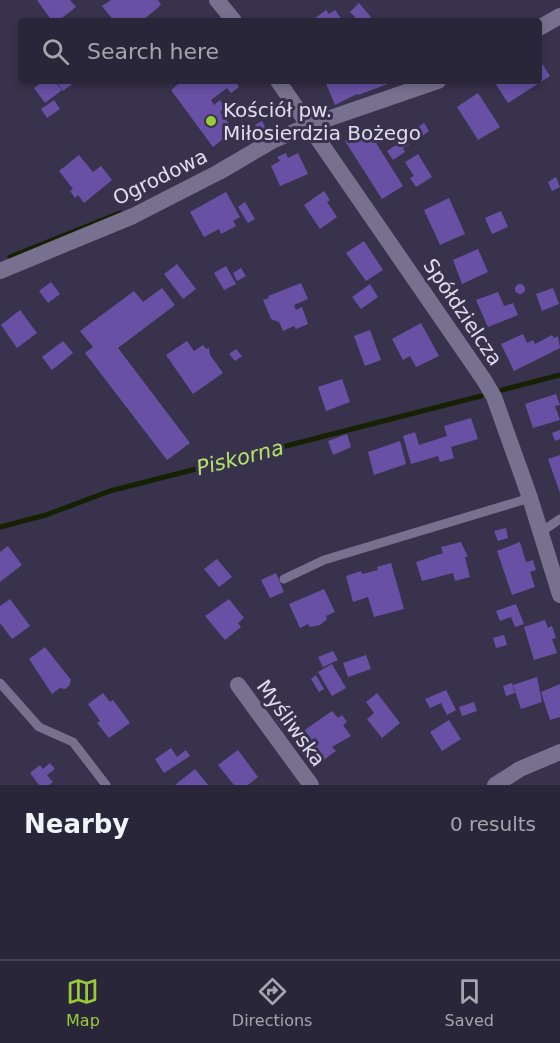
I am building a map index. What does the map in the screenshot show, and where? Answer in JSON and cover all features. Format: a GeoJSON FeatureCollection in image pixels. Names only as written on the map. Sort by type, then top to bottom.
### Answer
{"type":"FeatureCollection","features":[{"type":"Feature","properties":{"kind":"street"},"geometry":{"type":"LineString","coordinates":[[217,0],[232,18]]}},
{"type":"Feature","properties":{"kind":"street"},"geometry":{"type":"LineString","coordinates":[[542,26],[560,16]]}},
{"type":"Feature","properties":{"kind":"street","name":"Spółdzielcza"},"geometry":{"type":"LineString","coordinates":[[280,84],[494,397],[530,498],[560,595]]}},
{"type":"Feature","properties":{"kind":"street","name":"Ogrodowa"},"geometry":{"type":"LineString","coordinates":[[0,271],[133,216],[219,172],[272,141],[310,125],[429,84]]}},
{"type":"Feature","properties":{"kind":"street","name":"Myśliwska"},"geometry":{"type":"LineString","coordinates":[[238,685],[310,785]]}},
{"type":"Feature","properties":{"kind":"street"},"geometry":{"type":"LineString","coordinates":[[495,785],[520,769],[560,752]]}},
{"type":"Feature","properties":{"kind":"lane"},"geometry":{"type":"LineString","coordinates":[[284,579],[324,560],[530,498]]}},
{"type":"Feature","properties":{"kind":"lane"},"geometry":{"type":"LineString","coordinates":[[541,532],[560,519]]}},
{"type":"Feature","properties":{"kind":"lane"},"geometry":{"type":"LineString","coordinates":[[0,683],[39,727],[73,742],[106,785]]}},
{"type":"Feature","properties":{"kind":"building"},"geometry":{"type":"Polygon","coordinates":[[[37,0],[70,0],[76,7],[62,18],[50,18],[37,0]]]}},
{"type":"Feature","properties":{"kind":"building"},"geometry":{"type":"Polygon","coordinates":[[[111,0],[158,0],[161,5],[146,18],[112,18],[102,6],[111,0]]]}},
{"type":"Feature","properties":{"kind":"building"},"geometry":{"type":"Polygon","coordinates":[[[359,3],[371,17],[356,18],[350,12],[359,3]]]}},
{"type":"Feature","properties":{"kind":"building"},"geometry":{"type":"Polygon","coordinates":[[[326,10],[329,14],[335,10],[341,18],[315,18],[326,10]]]}},
{"type":"Feature","properties":{"kind":"building"},"geometry":{"type":"Polygon","coordinates":[[[542,64],[550,76],[542,81],[542,64]]]}},
{"type":"Feature","properties":{"kind":"building"},"geometry":{"type":"Polygon","coordinates":[[[40,84],[57,84],[62,90],[45,103],[34,88],[40,84]]]}},
{"type":"Feature","properties":{"kind":"building"},"geometry":{"type":"Polygon","coordinates":[[[58,84],[72,84],[63,91],[58,84]]]}},
{"type":"Feature","properties":{"kind":"building","name":"Kościół pw. Miłosierdzia Bożego"},"geometry":{"type":"Polygon","coordinates":[[[178,84],[237,84],[239,87],[231,93],[227,88],[211,100],[214,105],[220,100],[225,108],[220,112],[234,130],[213,147],[171,90],[178,84]]]}},
{"type":"Feature","properties":{"kind":"building"},"geometry":{"type":"Polygon","coordinates":[[[326,84],[388,84],[357,94],[335,105],[326,84]]]}},
{"type":"Feature","properties":{"kind":"building"},"geometry":{"type":"Polygon","coordinates":[[[496,84],[538,84],[508,103],[496,84]]]}},
{"type":"Feature","properties":{"kind":"building"},"geometry":{"type":"Polygon","coordinates":[[[478,93],[500,127],[478,140],[457,107],[478,93]]]}},
{"type":"Feature","properties":{"kind":"building"},"geometry":{"type":"Polygon","coordinates":[[[54,100],[60,109],[47,118],[41,109],[54,100]]]}},
{"type":"Feature","properties":{"kind":"building"},"geometry":{"type":"Polygon","coordinates":[[[262,121],[268,133],[261,136],[255,125],[262,121]]]}},
{"type":"Feature","properties":{"kind":"building"},"geometry":{"type":"Polygon","coordinates":[[[424,123],[429,131],[418,139],[412,131],[424,123]]]}},
{"type":"Feature","properties":{"kind":"building"},"geometry":{"type":"Polygon","coordinates":[[[366,127],[403,186],[382,199],[345,141],[366,127]]]}},
{"type":"Feature","properties":{"kind":"building"},"geometry":{"type":"Polygon","coordinates":[[[405,139],[409,145],[403,148],[405,152],[393,160],[387,151],[405,139]]]}},
{"type":"Feature","properties":{"kind":"building"},"geometry":{"type":"Polygon","coordinates":[[[286,153],[288,158],[298,153],[308,174],[280,186],[271,166],[280,161],[277,157],[286,153]]]}},
{"type":"Feature","properties":{"kind":"building"},"geometry":{"type":"Polygon","coordinates":[[[418,154],[432,177],[416,187],[410,178],[414,176],[405,162],[418,154]]]}},
{"type":"Feature","properties":{"kind":"building"},"geometry":{"type":"Polygon","coordinates":[[[79,155],[93,172],[101,166],[112,180],[84,203],[78,195],[75,198],[70,191],[73,189],[59,171],[79,155]]]}},
{"type":"Feature","properties":{"kind":"building"},"geometry":{"type":"Polygon","coordinates":[[[556,177],[560,187],[552,191],[548,182],[556,177]]]}},
{"type":"Feature","properties":{"kind":"building"},"geometry":{"type":"Polygon","coordinates":[[[324,191],[330,200],[327,202],[337,217],[320,229],[304,205],[324,191]]]}},
{"type":"Feature","properties":{"kind":"building"},"geometry":{"type":"Polygon","coordinates":[[[226,192],[240,217],[233,221],[236,226],[221,234],[219,229],[204,237],[190,212],[226,192]]]}},
{"type":"Feature","properties":{"kind":"building"},"geometry":{"type":"Polygon","coordinates":[[[449,198],[465,234],[440,245],[424,210],[449,198]]]}},
{"type":"Feature","properties":{"kind":"building"},"geometry":{"type":"Polygon","coordinates":[[[245,202],[255,219],[248,223],[238,207],[245,202]]]}},
{"type":"Feature","properties":{"kind":"building"},"geometry":{"type":"Polygon","coordinates":[[[501,211],[508,227],[492,234],[485,218],[501,211]]]}},
{"type":"Feature","properties":{"kind":"building"},"geometry":{"type":"Polygon","coordinates":[[[364,241],[383,270],[366,281],[346,253],[364,241]]]}},
{"type":"Feature","properties":{"kind":"building"},"geometry":{"type":"Polygon","coordinates":[[[478,249],[488,272],[462,284],[453,260],[478,249]]]}},
{"type":"Feature","properties":{"kind":"building"},"geometry":{"type":"Polygon","coordinates":[[[177,264],[196,289],[183,299],[164,274],[177,264]]]}},
{"type":"Feature","properties":{"kind":"building"},"geometry":{"type":"Polygon","coordinates":[[[226,266],[236,284],[224,290],[214,273],[226,266]]]}},
{"type":"Feature","properties":{"kind":"building"},"geometry":{"type":"Polygon","coordinates":[[[241,268],[246,276],[237,281],[233,273],[241,268]]]}},
{"type":"Feature","properties":{"kind":"building"},"geometry":{"type":"Polygon","coordinates":[[[51,282],[60,294],[48,303],[39,291],[51,282]]]}},
{"type":"Feature","properties":{"kind":"building"},"geometry":{"type":"Polygon","coordinates":[[[301,283],[308,299],[294,305],[296,310],[302,307],[308,324],[296,329],[294,326],[283,331],[279,322],[271,319],[263,300],[301,283]]]}},
{"type":"Feature","properties":{"kind":"building"},"geometry":{"type":"Polygon","coordinates":[[[370,284],[378,297],[361,309],[352,297],[370,284]]]}},
{"type":"Feature","properties":{"kind":"building"},"geometry":{"type":"Polygon","coordinates":[[[520,284],[524,285],[524,293],[520,294],[516,293],[515,289],[516,285],[520,284]]]}},
{"type":"Feature","properties":{"kind":"building"},"geometry":{"type":"Polygon","coordinates":[[[162,288],[175,305],[118,348],[190,443],[167,460],[85,353],[93,347],[80,331],[134,291],[143,302],[162,288]]]}},
{"type":"Feature","properties":{"kind":"building"},"geometry":{"type":"Polygon","coordinates":[[[553,288],[559,304],[542,311],[536,294],[553,288]]]}},
{"type":"Feature","properties":{"kind":"building"},"geometry":{"type":"Polygon","coordinates":[[[498,292],[504,306],[513,303],[518,315],[488,327],[476,300],[498,292]]]}},
{"type":"Feature","properties":{"kind":"building"},"geometry":{"type":"Polygon","coordinates":[[[20,310],[37,333],[17,348],[1,325],[20,310]]]}},
{"type":"Feature","properties":{"kind":"building"},"geometry":{"type":"Polygon","coordinates":[[[421,323],[439,356],[416,367],[410,356],[403,360],[392,339],[421,323]]]}},
{"type":"Feature","properties":{"kind":"building"},"geometry":{"type":"Polygon","coordinates":[[[370,330],[381,360],[365,366],[354,336],[370,330]]]}},
{"type":"Feature","properties":{"kind":"building"},"geometry":{"type":"Polygon","coordinates":[[[523,334],[527,343],[533,340],[535,344],[552,335],[554,338],[558,336],[560,348],[514,371],[501,344],[523,334]]]}},
{"type":"Feature","properties":{"kind":"building"},"geometry":{"type":"Polygon","coordinates":[[[63,341],[73,353],[52,370],[42,357],[63,341]]]}},
{"type":"Feature","properties":{"kind":"building"},"geometry":{"type":"Polygon","coordinates":[[[187,341],[194,351],[203,345],[206,349],[209,348],[210,355],[223,373],[193,394],[166,355],[187,341]]]}},
{"type":"Feature","properties":{"kind":"building"},"geometry":{"type":"Polygon","coordinates":[[[236,349],[242,356],[235,361],[229,354],[236,349]]]}},
{"type":"Feature","properties":{"kind":"building"},"geometry":{"type":"Polygon","coordinates":[[[342,379],[350,402],[326,411],[318,387],[342,379]]]}},
{"type":"Feature","properties":{"kind":"building"},"geometry":{"type":"Polygon","coordinates":[[[556,394],[560,405],[555,406],[560,420],[533,428],[525,404],[556,394]]]}},
{"type":"Feature","properties":{"kind":"building"},"geometry":{"type":"Polygon","coordinates":[[[471,418],[478,439],[451,447],[454,458],[440,462],[438,456],[411,464],[403,436],[415,432],[419,445],[447,436],[444,426],[471,418]]]}},
{"type":"Feature","properties":{"kind":"building"},"geometry":{"type":"Polygon","coordinates":[[[560,430],[560,439],[555,441],[552,433],[560,430]]]}},
{"type":"Feature","properties":{"kind":"building"},"geometry":{"type":"Polygon","coordinates":[[[347,434],[351,447],[333,455],[328,441],[347,434]]]}},
{"type":"Feature","properties":{"kind":"building"},"geometry":{"type":"Polygon","coordinates":[[[400,441],[406,464],[374,475],[368,452],[400,441]]]}},
{"type":"Feature","properties":{"kind":"building"},"geometry":{"type":"Polygon","coordinates":[[[560,455],[560,493],[548,459],[560,455]]]}},
{"type":"Feature","properties":{"kind":"building"},"geometry":{"type":"Polygon","coordinates":[[[506,528],[508,538],[498,541],[494,531],[506,528]]]}},
{"type":"Feature","properties":{"kind":"building"},"geometry":{"type":"Polygon","coordinates":[[[461,542],[468,557],[465,557],[470,577],[455,581],[453,573],[422,581],[416,562],[443,553],[441,547],[461,542]]]}},
{"type":"Feature","properties":{"kind":"building"},"geometry":{"type":"Polygon","coordinates":[[[520,542],[526,562],[533,560],[536,570],[530,572],[535,587],[512,595],[497,551],[520,542]]]}},
{"type":"Feature","properties":{"kind":"building"},"geometry":{"type":"Polygon","coordinates":[[[8,546],[22,565],[0,582],[0,552],[8,546]]]}},
{"type":"Feature","properties":{"kind":"building"},"geometry":{"type":"Polygon","coordinates":[[[217,559],[232,577],[219,587],[204,569],[217,559]]]}},
{"type":"Feature","properties":{"kind":"building"},"geometry":{"type":"Polygon","coordinates":[[[391,563],[404,609],[374,617],[368,597],[353,602],[346,576],[361,571],[362,574],[378,570],[377,567],[391,563]]]}},
{"type":"Feature","properties":{"kind":"building"},"geometry":{"type":"Polygon","coordinates":[[[276,573],[284,592],[270,598],[261,580],[276,573]]]}},
{"type":"Feature","properties":{"kind":"building"},"geometry":{"type":"Polygon","coordinates":[[[324,589],[335,612],[326,616],[327,619],[320,625],[310,627],[308,624],[300,628],[289,604],[324,589]]]}},
{"type":"Feature","properties":{"kind":"building"},"geometry":{"type":"Polygon","coordinates":[[[10,599],[30,626],[12,639],[0,623],[0,606],[10,599]]]}},
{"type":"Feature","properties":{"kind":"building"},"geometry":{"type":"Polygon","coordinates":[[[229,599],[244,618],[238,623],[241,627],[225,640],[205,616],[229,599]]]}},
{"type":"Feature","properties":{"kind":"building"},"geometry":{"type":"Polygon","coordinates":[[[516,604],[524,624],[515,627],[511,617],[500,621],[496,611],[516,604]]]}},
{"type":"Feature","properties":{"kind":"building"},"geometry":{"type":"Polygon","coordinates":[[[545,620],[548,628],[552,626],[556,638],[552,639],[557,653],[534,660],[524,627],[545,620]]]}},
{"type":"Feature","properties":{"kind":"building"},"geometry":{"type":"Polygon","coordinates":[[[504,635],[507,645],[496,648],[493,638],[504,635]]]}},
{"type":"Feature","properties":{"kind":"building"},"geometry":{"type":"Polygon","coordinates":[[[45,647],[71,680],[65,689],[60,688],[52,694],[29,659],[45,647]]]}},
{"type":"Feature","properties":{"kind":"building"},"geometry":{"type":"Polygon","coordinates":[[[333,651],[338,660],[323,667],[318,657],[333,651]]]}},
{"type":"Feature","properties":{"kind":"building"},"geometry":{"type":"Polygon","coordinates":[[[366,655],[371,669],[348,677],[343,663],[366,655]]]}},
{"type":"Feature","properties":{"kind":"building"},"geometry":{"type":"Polygon","coordinates":[[[332,664],[346,688],[332,696],[318,672],[332,664]]]}},
{"type":"Feature","properties":{"kind":"building"},"geometry":{"type":"Polygon","coordinates":[[[316,675],[324,689],[319,692],[311,679],[316,675]]]}},
{"type":"Feature","properties":{"kind":"building"},"geometry":{"type":"Polygon","coordinates":[[[537,677],[542,702],[521,709],[513,685],[537,677]]]}},
{"type":"Feature","properties":{"kind":"building"},"geometry":{"type":"Polygon","coordinates":[[[512,683],[515,693],[506,696],[503,686],[512,683]]]}},
{"type":"Feature","properties":{"kind":"building"},"geometry":{"type":"Polygon","coordinates":[[[560,684],[560,717],[550,720],[541,692],[560,684]]]}},
{"type":"Feature","properties":{"kind":"building"},"geometry":{"type":"Polygon","coordinates":[[[446,690],[456,710],[447,715],[441,703],[430,708],[425,699],[446,690]]]}},
{"type":"Feature","properties":{"kind":"building"},"geometry":{"type":"Polygon","coordinates":[[[103,693],[110,702],[113,700],[130,723],[109,738],[97,723],[100,721],[88,704],[103,693]]]}},
{"type":"Feature","properties":{"kind":"building"},"geometry":{"type":"Polygon","coordinates":[[[377,693],[400,723],[382,738],[367,719],[374,713],[366,702],[377,693]]]}},
{"type":"Feature","properties":{"kind":"building"},"geometry":{"type":"Polygon","coordinates":[[[474,702],[477,711],[462,716],[459,707],[474,702]]]}},
{"type":"Feature","properties":{"kind":"building"},"geometry":{"type":"Polygon","coordinates":[[[332,711],[338,718],[342,715],[347,722],[343,725],[351,736],[332,747],[336,751],[322,761],[315,752],[309,751],[299,734],[332,711]]]}},
{"type":"Feature","properties":{"kind":"building"},"geometry":{"type":"Polygon","coordinates":[[[283,715],[290,724],[283,729],[276,720],[283,715]]]}},
{"type":"Feature","properties":{"kind":"building"},"geometry":{"type":"Polygon","coordinates":[[[449,720],[461,739],[442,751],[430,732],[449,720]]]}},
{"type":"Feature","properties":{"kind":"building"},"geometry":{"type":"Polygon","coordinates":[[[171,748],[177,757],[186,750],[190,756],[164,773],[155,759],[171,748]]]}},
{"type":"Feature","properties":{"kind":"building"},"geometry":{"type":"Polygon","coordinates":[[[238,750],[258,777],[248,785],[234,785],[218,765],[238,750]]]}},
{"type":"Feature","properties":{"kind":"building"},"geometry":{"type":"Polygon","coordinates":[[[50,763],[55,769],[47,775],[53,782],[49,785],[39,785],[30,773],[40,765],[43,769],[50,763]]]}},
{"type":"Feature","properties":{"kind":"building"},"geometry":{"type":"Polygon","coordinates":[[[195,769],[208,785],[175,785],[195,769]]]}},
{"type":"Feature","properties":{"kind":"waterway"},"geometry":{"type":"LineString","coordinates":[[10,257],[120,213]]}},
{"type":"Feature","properties":{"kind":"waterway","name":"Piskorna"},"geometry":{"type":"LineString","coordinates":[[502,390],[560,375]]}},
{"type":"Feature","properties":{"kind":"waterway","name":"Piskorna"},"geometry":{"type":"LineString","coordinates":[[0,527],[46,515],[110,491],[481,396]]}},
{"type":"Feature","properties":{"kind":"place","name":"Kościół pw. Miłosierdzia Bożego"},"geometry":{"type":"Point","coordinates":[211,121]}}]}
